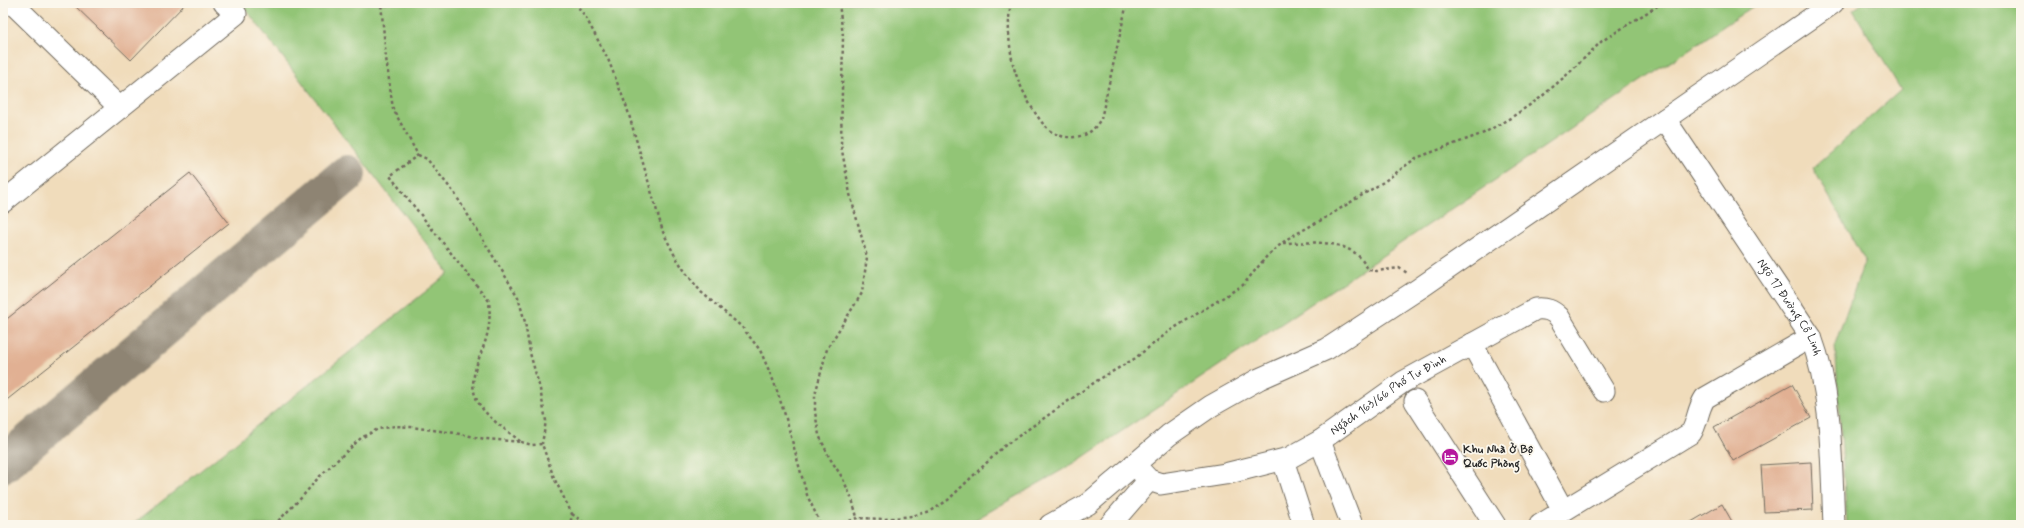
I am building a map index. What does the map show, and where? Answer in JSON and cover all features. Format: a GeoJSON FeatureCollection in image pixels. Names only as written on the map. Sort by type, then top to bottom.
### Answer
{"type":"FeatureCollection","features":[{"type":"Feature","properties":{"kind":"street"},"geometry":{"type":"LineString","coordinates":[[12,3],[120,108]]}},
{"type":"Feature","properties":{"kind":"street"},"geometry":{"type":"LineString","coordinates":[[3,202],[236,14],[224,3]]}},
{"type":"Feature","properties":{"kind":"street"},"geometry":{"type":"LineString","coordinates":[[1050,525],[1088,504],[1169,435],[1211,406],[1259,379],[1333,345],[1420,288],[1833,3]]}},
{"type":"Feature","properties":{"kind":"street","name":"Ngõ 17 Đường Cổ Linh"},"geometry":{"type":"LineString","coordinates":[[1665,119],[1811,337],[1818,359],[1826,403],[1834,525]]}},
{"type":"Feature","properties":{"kind":"street","name":"Ngách 163/66 Phố Tư Đình"},"geometry":{"type":"LineString","coordinates":[[1149,480],[1161,484],[1225,474],[1283,460],[1320,441],[1403,382],[1536,309],[1544,308],[1553,311],[1559,317],[1604,391]]}},
{"type":"Feature","properties":{"kind":"street"},"geometry":{"type":"LineString","coordinates":[[1540,525],[1691,432],[1696,427],[1699,408],[1705,398],[1811,337]]}},
{"type":"Feature","properties":{"kind":"street"},"geometry":{"type":"LineString","coordinates":[[1472,344],[1563,510]]}},
{"type":"Feature","properties":{"kind":"street"},"geometry":{"type":"LineString","coordinates":[[1415,401],[1495,525]]}},
{"type":"Feature","properties":{"kind":"street"},"geometry":{"type":"LineString","coordinates":[[1320,441],[1352,525]]}},
{"type":"Feature","properties":{"kind":"street"},"geometry":{"type":"LineString","coordinates":[[1283,460],[1304,525]]}},
{"type":"Feature","properties":{"kind":"street"},"geometry":{"type":"LineString","coordinates":[[1110,525],[1149,480],[1134,464]]}},
{"type":"Feature","properties":{"kind":"street"},"geometry":{"type":"LineString","coordinates":[[1088,504],[1097,525]]}},
{"type":"Feature","properties":{"kind":"path"},"geometry":{"type":"LineString","coordinates":[[381,3],[386,58],[393,109],[418,155],[427,159],[455,194],[518,297],[525,322],[530,353],[540,389],[546,421],[542,444],[554,478],[572,514],[587,525]]}},
{"type":"Feature","properties":{"kind":"path"},"geometry":{"type":"LineString","coordinates":[[575,3],[585,16],[608,59],[627,108],[663,232],[675,256],[701,292],[742,327],[760,350],[774,382],[785,415],[807,495],[821,525]]}},
{"type":"Feature","properties":{"kind":"path"},"geometry":{"type":"LineString","coordinates":[[839,3],[844,36],[841,145],[850,194],[867,257],[862,293],[827,349],[815,395],[815,412],[819,435],[829,457],[842,477],[852,499],[857,518]]}},
{"type":"Feature","properties":{"kind":"path"},"geometry":{"type":"LineString","coordinates":[[1011,3],[1008,17],[1010,39],[1013,64],[1020,86],[1048,130],[1062,136],[1079,137],[1091,131],[1101,119],[1127,3]]}},
{"type":"Feature","properties":{"kind":"path"},"geometry":{"type":"LineString","coordinates":[[838,525],[857,518],[885,519],[912,516],[931,510],[948,500],[1003,447],[1098,380],[1134,359],[1172,330],[1243,285],[1266,256],[1282,243],[1385,181],[1416,158],[1484,133],[1512,117],[1540,98],[1569,73],[1602,41],[1662,3]]}},
{"type":"Feature","properties":{"kind":"path"},"geometry":{"type":"LineString","coordinates":[[418,155],[390,176],[489,301],[490,316],[487,336],[474,376],[473,388],[477,400],[485,410],[521,442]]}},
{"type":"Feature","properties":{"kind":"path"},"geometry":{"type":"LineString","coordinates":[[1282,243],[1317,242],[1347,248],[1357,254],[1369,270],[1377,271],[1399,268],[1409,274]]}},
{"type":"Feature","properties":{"kind":"path"},"geometry":{"type":"LineString","coordinates":[[274,525],[301,498],[319,477],[361,438],[378,429],[395,426],[411,427],[456,433],[485,439],[521,442],[532,446],[542,444]]}},
{"type":"Feature","properties":{"kind":"path"},"geometry":{"type":"LineString","coordinates":[[570,525],[572,514]]}},
{"type":"Feature","properties":{"kind":"green space"},"geometry":{"type":"Polygon","coordinates":[[[241,3],[1758,3],[1076,462],[966,525],[132,525],[449,273],[241,3]]]}},
{"type":"Feature","properties":{"kind":"green space"},"geometry":{"type":"Polygon","coordinates":[[[1863,3],[2021,3],[2021,525],[1847,525],[1835,344],[1865,260],[1813,168],[1901,90],[1853,10],[1863,3]]]}},
{"type":"Feature","properties":{"kind":"building"},"geometry":{"type":"Polygon","coordinates":[[[72,3],[186,3],[131,60],[72,3]]]}},
{"type":"Feature","properties":{"kind":"building"},"geometry":{"type":"Polygon","coordinates":[[[190,173],[229,223],[3,403],[3,322],[190,173]]]}},
{"type":"Feature","properties":{"kind":"building"},"geometry":{"type":"Polygon","coordinates":[[[1792,384],[1811,418],[1733,461],[1714,427],[1792,384]]]}},
{"type":"Feature","properties":{"kind":"building"},"geometry":{"type":"Polygon","coordinates":[[[1811,462],[1813,510],[1764,512],[1761,465],[1811,462]]]}},
{"type":"Feature","properties":{"kind":"building"},"geometry":{"type":"Polygon","coordinates":[[[1722,504],[1734,525],[1686,525],[1722,504]]]}},
{"type":"Feature","properties":{"kind":"taxiway"},"geometry":{"type":"LineString","coordinates":[[3,464],[347,174]]}},
{"type":"Feature","properties":{"kind":"place","name":"Khu Nhà Ở Bộ Quốc Phòng"},"geometry":{"type":"Point","coordinates":[1450,457]}}]}
